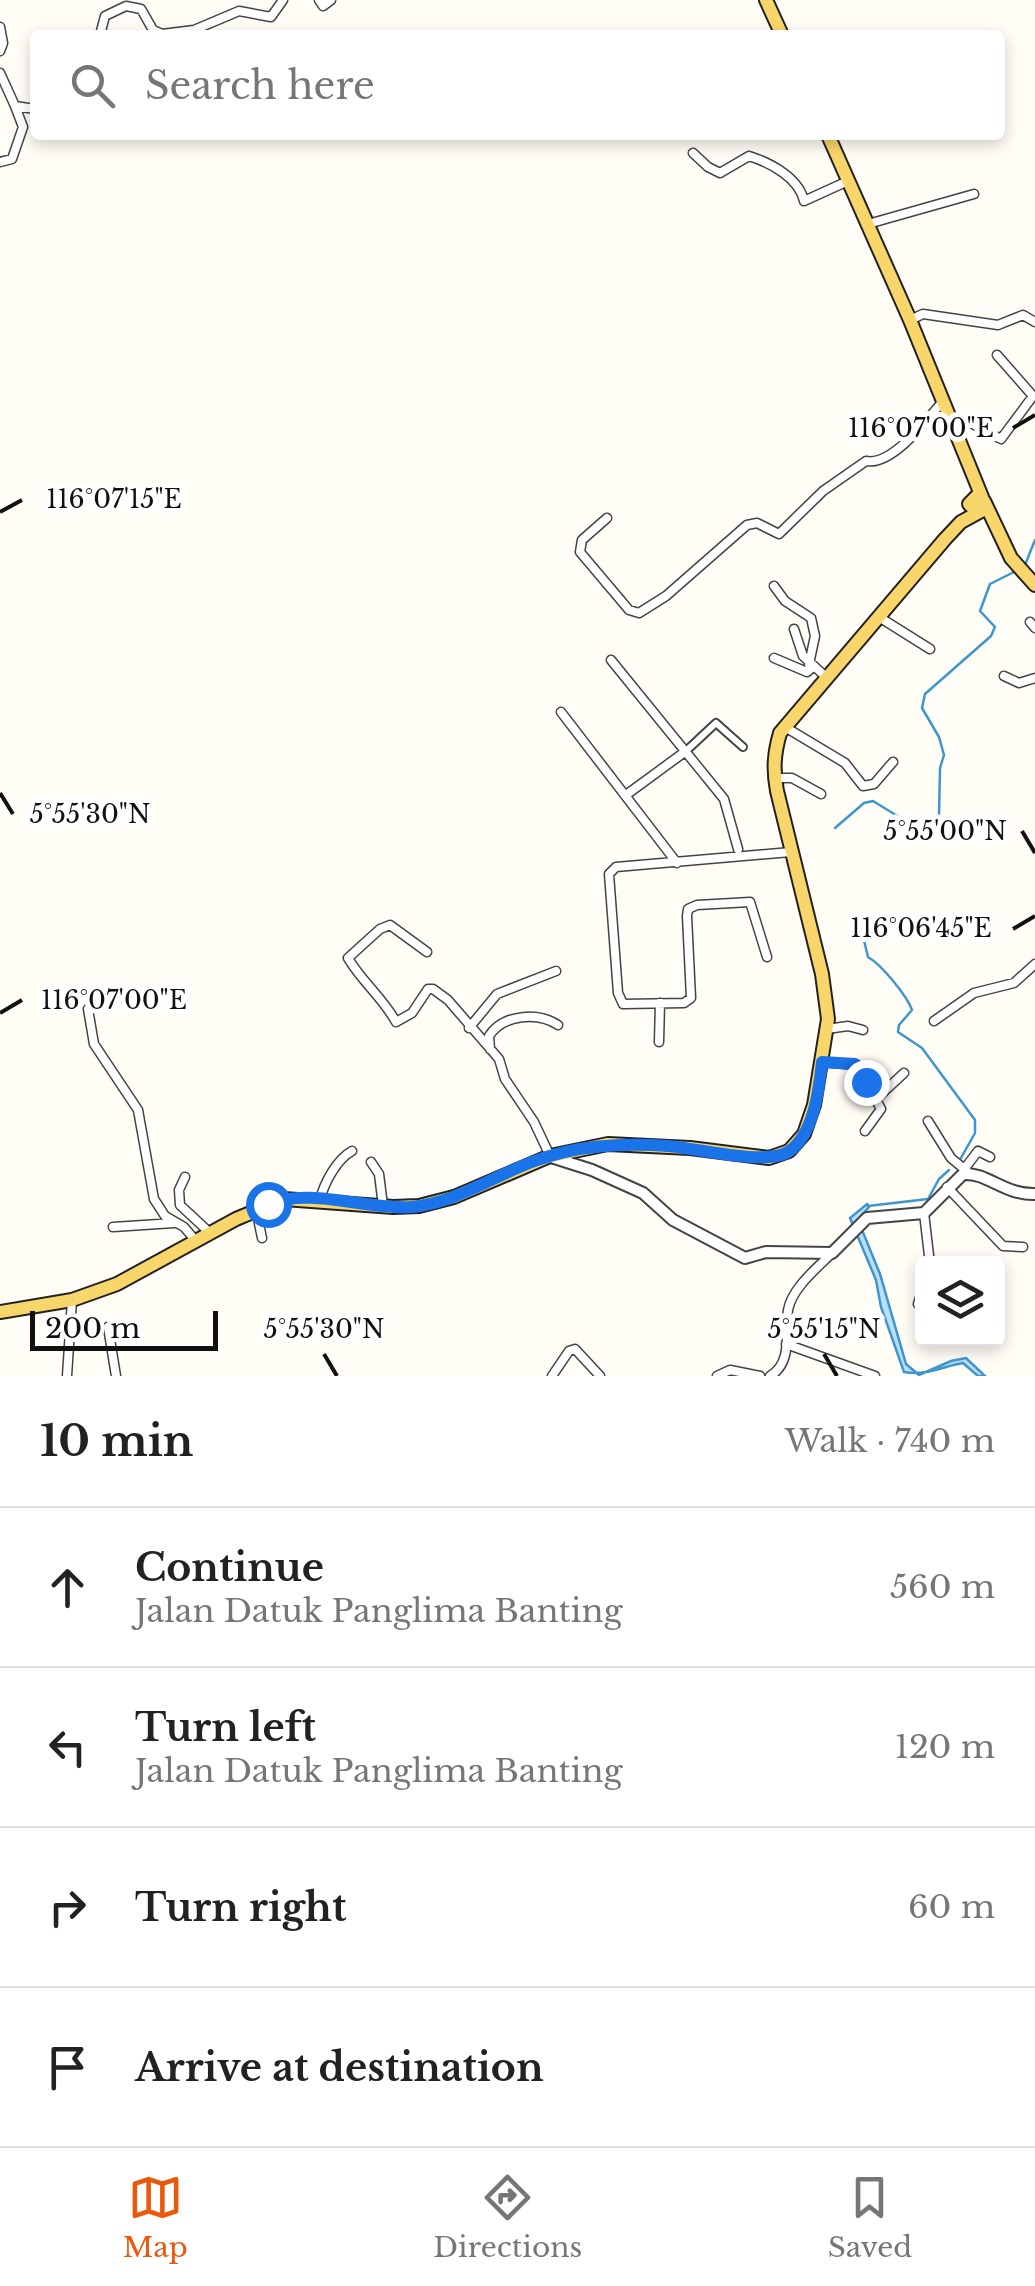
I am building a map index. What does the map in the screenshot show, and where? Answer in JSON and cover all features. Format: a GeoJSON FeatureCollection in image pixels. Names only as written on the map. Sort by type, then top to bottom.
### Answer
{"type":"FeatureCollection","features":[{"type":"Feature","properties":{"kind":"main road"},"geometry":{"type":"LineString","coordinates":[[766,0],[780,30]]}},
{"type":"Feature","properties":{"kind":"main road"},"geometry":{"type":"LineString","coordinates":[[830,140],[954,424],[972,470],[977,504],[1030,581]]}},
{"type":"Feature","properties":{"kind":"main road"},"geometry":{"type":"LineString","coordinates":[[0,1312],[72,1300],[127,1279],[210,1233],[284,1199],[419,1206],[444,1200],[550,1156],[624,1144],[769,1158],[782,1155],[799,1142],[808,1124],[827,1030],[822,974],[774,778],[774,756],[785,727],[977,504]]}},
{"type":"Feature","properties":{"kind":"street"},"geometry":{"type":"LineString","coordinates":[[194,30],[238,10],[271,17],[283,0]]}},
{"type":"Feature","properties":{"kind":"street"},"geometry":{"type":"LineString","coordinates":[[319,0],[324,6],[330,0]]}},
{"type":"Feature","properties":{"kind":"street"},"geometry":{"type":"LineString","coordinates":[[101,30],[105,16],[126,6],[141,9],[153,30]]}},
{"type":"Feature","properties":{"kind":"street"},"geometry":{"type":"LineString","coordinates":[[0,27],[0,51]]}},
{"type":"Feature","properties":{"kind":"street"},"geometry":{"type":"LineString","coordinates":[[0,73],[24,127],[12,159],[0,162]]}},
{"type":"Feature","properties":{"kind":"street"},"geometry":{"type":"LineString","coordinates":[[15,106],[30,108]]}},
{"type":"Feature","properties":{"kind":"street"},"geometry":{"type":"LineString","coordinates":[[692,153],[720,172],[749,156],[759,159],[798,185],[804,201],[848,181]]}},
{"type":"Feature","properties":{"kind":"street"},"geometry":{"type":"LineString","coordinates":[[868,224],[974,194]]}},
{"type":"Feature","properties":{"kind":"street"},"geometry":{"type":"LineString","coordinates":[[910,320],[923,314],[998,325],[1023,315],[1035,322]]}},
{"type":"Feature","properties":{"kind":"street"},"geometry":{"type":"LineString","coordinates":[[954,424],[967,420],[1000,438],[1032,404],[1034,396],[996,354]]}},
{"type":"Feature","properties":{"kind":"street"},"geometry":{"type":"LineString","coordinates":[[607,518],[582,540],[580,552],[629,610],[639,613],[666,596],[747,524],[757,523],[779,534],[841,477],[866,461],[875,463],[890,455],[943,400]]}},
{"type":"Feature","properties":{"kind":"street"},"geometry":{"type":"LineString","coordinates":[[774,586],[785,602],[811,618],[814,636],[811,665],[806,672],[774,658]]}},
{"type":"Feature","properties":{"kind":"street"},"geometry":{"type":"LineString","coordinates":[[879,617],[930,650]]}},
{"type":"Feature","properties":{"kind":"street"},"geometry":{"type":"LineString","coordinates":[[794,629],[803,656],[826,677]]}},
{"type":"Feature","properties":{"kind":"street"},"geometry":{"type":"LineString","coordinates":[[611,660],[724,799],[738,849]]}},
{"type":"Feature","properties":{"kind":"street"},"geometry":{"type":"LineString","coordinates":[[1004,676],[1020,683],[1035,678]]}},
{"type":"Feature","properties":{"kind":"street"},"geometry":{"type":"LineString","coordinates":[[561,712],[677,864]]}},
{"type":"Feature","properties":{"kind":"street"},"geometry":{"type":"LineString","coordinates":[[626,795],[686,751],[716,722],[743,748]]}},
{"type":"Feature","properties":{"kind":"street"},"geometry":{"type":"LineString","coordinates":[[785,727],[845,763],[863,786],[874,784],[894,762]]}},
{"type":"Feature","properties":{"kind":"street"},"geometry":{"type":"LineString","coordinates":[[774,778],[792,778],[821,794]]}},
{"type":"Feature","properties":{"kind":"street"},"geometry":{"type":"LineString","coordinates":[[767,957],[750,902],[697,905],[688,909],[687,916],[691,998],[684,1002],[623,1004],[619,1000],[609,874],[616,867],[791,852]]}},
{"type":"Feature","properties":{"kind":"street"},"geometry":{"type":"LineString","coordinates":[[427,952],[390,925],[380,929],[348,958],[359,977],[387,1004],[396,1022],[406,1019],[426,992],[434,989],[448,1000],[501,1062],[505,1079],[540,1131],[550,1156],[643,1193],[672,1220],[740,1257],[766,1252],[832,1252]]}},
{"type":"Feature","properties":{"kind":"street"},"geometry":{"type":"LineString","coordinates":[[934,1020],[974,994],[1014,982],[1035,964]]}},
{"type":"Feature","properties":{"kind":"street"},"geometry":{"type":"LineString","coordinates":[[469,1028],[497,994],[556,971]]}},
{"type":"Feature","properties":{"kind":"street"},"geometry":{"type":"LineString","coordinates":[[659,1042],[660,1003]]}},
{"type":"Feature","properties":{"kind":"street"},"geometry":{"type":"LineString","coordinates":[[88,1010],[94,1044],[138,1110],[154,1199],[161,1212],[184,1227],[196,1241]]}},
{"type":"Feature","properties":{"kind":"street"},"geometry":{"type":"LineString","coordinates":[[490,1049],[489,1036],[498,1025],[534,1015],[558,1025]]}},
{"type":"Feature","properties":{"kind":"street"},"geometry":{"type":"LineString","coordinates":[[827,1030],[848,1026],[864,1030]]}},
{"type":"Feature","properties":{"kind":"street"},"geometry":{"type":"LineString","coordinates":[[822,1062],[857,1065],[882,1109],[865,1131]]}},
{"type":"Feature","properties":{"kind":"street"},"geometry":{"type":"LineString","coordinates":[[877,1098],[904,1074]]}},
{"type":"Feature","properties":{"kind":"street"},"geometry":{"type":"LineString","coordinates":[[928,1121],[951,1158],[967,1170],[1014,1194],[1035,1194]]}},
{"type":"Feature","properties":{"kind":"street"},"geometry":{"type":"LineString","coordinates":[[320,1200],[327,1180],[352,1151]]}},
{"type":"Feature","properties":{"kind":"street"},"geometry":{"type":"LineString","coordinates":[[770,1376],[781,1366],[791,1299],[856,1226],[877,1214],[924,1212],[967,1170],[978,1152],[990,1156]]}},
{"type":"Feature","properties":{"kind":"street"},"geometry":{"type":"LineString","coordinates":[[371,1162],[378,1174],[383,1206]]}},
{"type":"Feature","properties":{"kind":"street"},"geometry":{"type":"LineString","coordinates":[[185,1178],[179,1190],[180,1205],[210,1233]]}},
{"type":"Feature","properties":{"kind":"street"},"geometry":{"type":"LineString","coordinates":[[947,1187],[1003,1246],[1023,1247]]}},
{"type":"Feature","properties":{"kind":"street"},"geometry":{"type":"LineString","coordinates":[[937,1202],[956,1198]]}},
{"type":"Feature","properties":{"kind":"street"},"geometry":{"type":"LineString","coordinates":[[256,1210],[262,1238]]}},
{"type":"Feature","properties":{"kind":"street"},"geometry":{"type":"LineString","coordinates":[[924,1212],[929,1256]]}},
{"type":"Feature","properties":{"kind":"street"},"geometry":{"type":"LineString","coordinates":[[113,1227],[174,1223]]}},
{"type":"Feature","properties":{"kind":"street"},"geometry":{"type":"LineString","coordinates":[[68,1376],[72,1300]]}},
{"type":"Feature","properties":{"kind":"street"},"geometry":{"type":"LineString","coordinates":[[108,1327],[116,1376]]}},
{"type":"Feature","properties":{"kind":"street"},"geometry":{"type":"LineString","coordinates":[[786,1344],[875,1376]]}},
{"type":"Feature","properties":{"kind":"street"},"geometry":{"type":"LineString","coordinates":[[552,1376],[572,1349],[583,1354],[600,1376]]}},
{"type":"Feature","properties":{"kind":"street"},"geometry":{"type":"LineString","coordinates":[[836,1362],[837,1376]]}},
{"type":"Feature","properties":{"kind":"street"},"geometry":{"type":"LineString","coordinates":[[717,1376],[730,1370],[760,1376]]}},
{"type":"Feature","properties":{"kind":"water"},"geometry":{"type":"Polygon","coordinates":[[[867,1204],[869,1207],[858,1220],[880,1274],[906,1364],[916,1373],[904,1372],[881,1307],[876,1280],[850,1218],[867,1204]]]}},
{"type":"Feature","properties":{"kind":"water"},"geometry":{"type":"Polygon","coordinates":[[[966,1358],[985,1376],[978,1376],[963,1363],[926,1372],[966,1358]]]}},
{"type":"Feature","properties":{"kind":"waterway"},"geometry":{"type":"LineString","coordinates":[[1025,565],[1035,540]]}},
{"type":"Feature","properties":{"kind":"waterway"},"geometry":{"type":"LineString","coordinates":[[835,828],[864,803],[873,801],[912,825],[939,815],[944,755],[939,737],[922,708],[925,694],[991,636],[995,627],[980,611],[990,584],[1014,572]]}},
{"type":"Feature","properties":{"kind":"waterway"},"geometry":{"type":"LineString","coordinates":[[862,932],[868,957],[893,981],[912,1010],[898,1032],[922,1048],[975,1120],[975,1133],[961,1158]]}},
{"type":"Feature","properties":{"kind":"waterway"},"geometry":{"type":"LineString","coordinates":[[868,1206],[928,1199],[949,1170]]}},
{"type":"Feature","properties":{"kind":"route"},"geometry":{"type":"LineString","coordinates":[[268,1204],[300,1198],[419,1206],[444,1200],[550,1156],[608,1144],[776,1157],[795,1147],[804,1134],[822,1062],[851,1062],[866,1082]]}}]}
